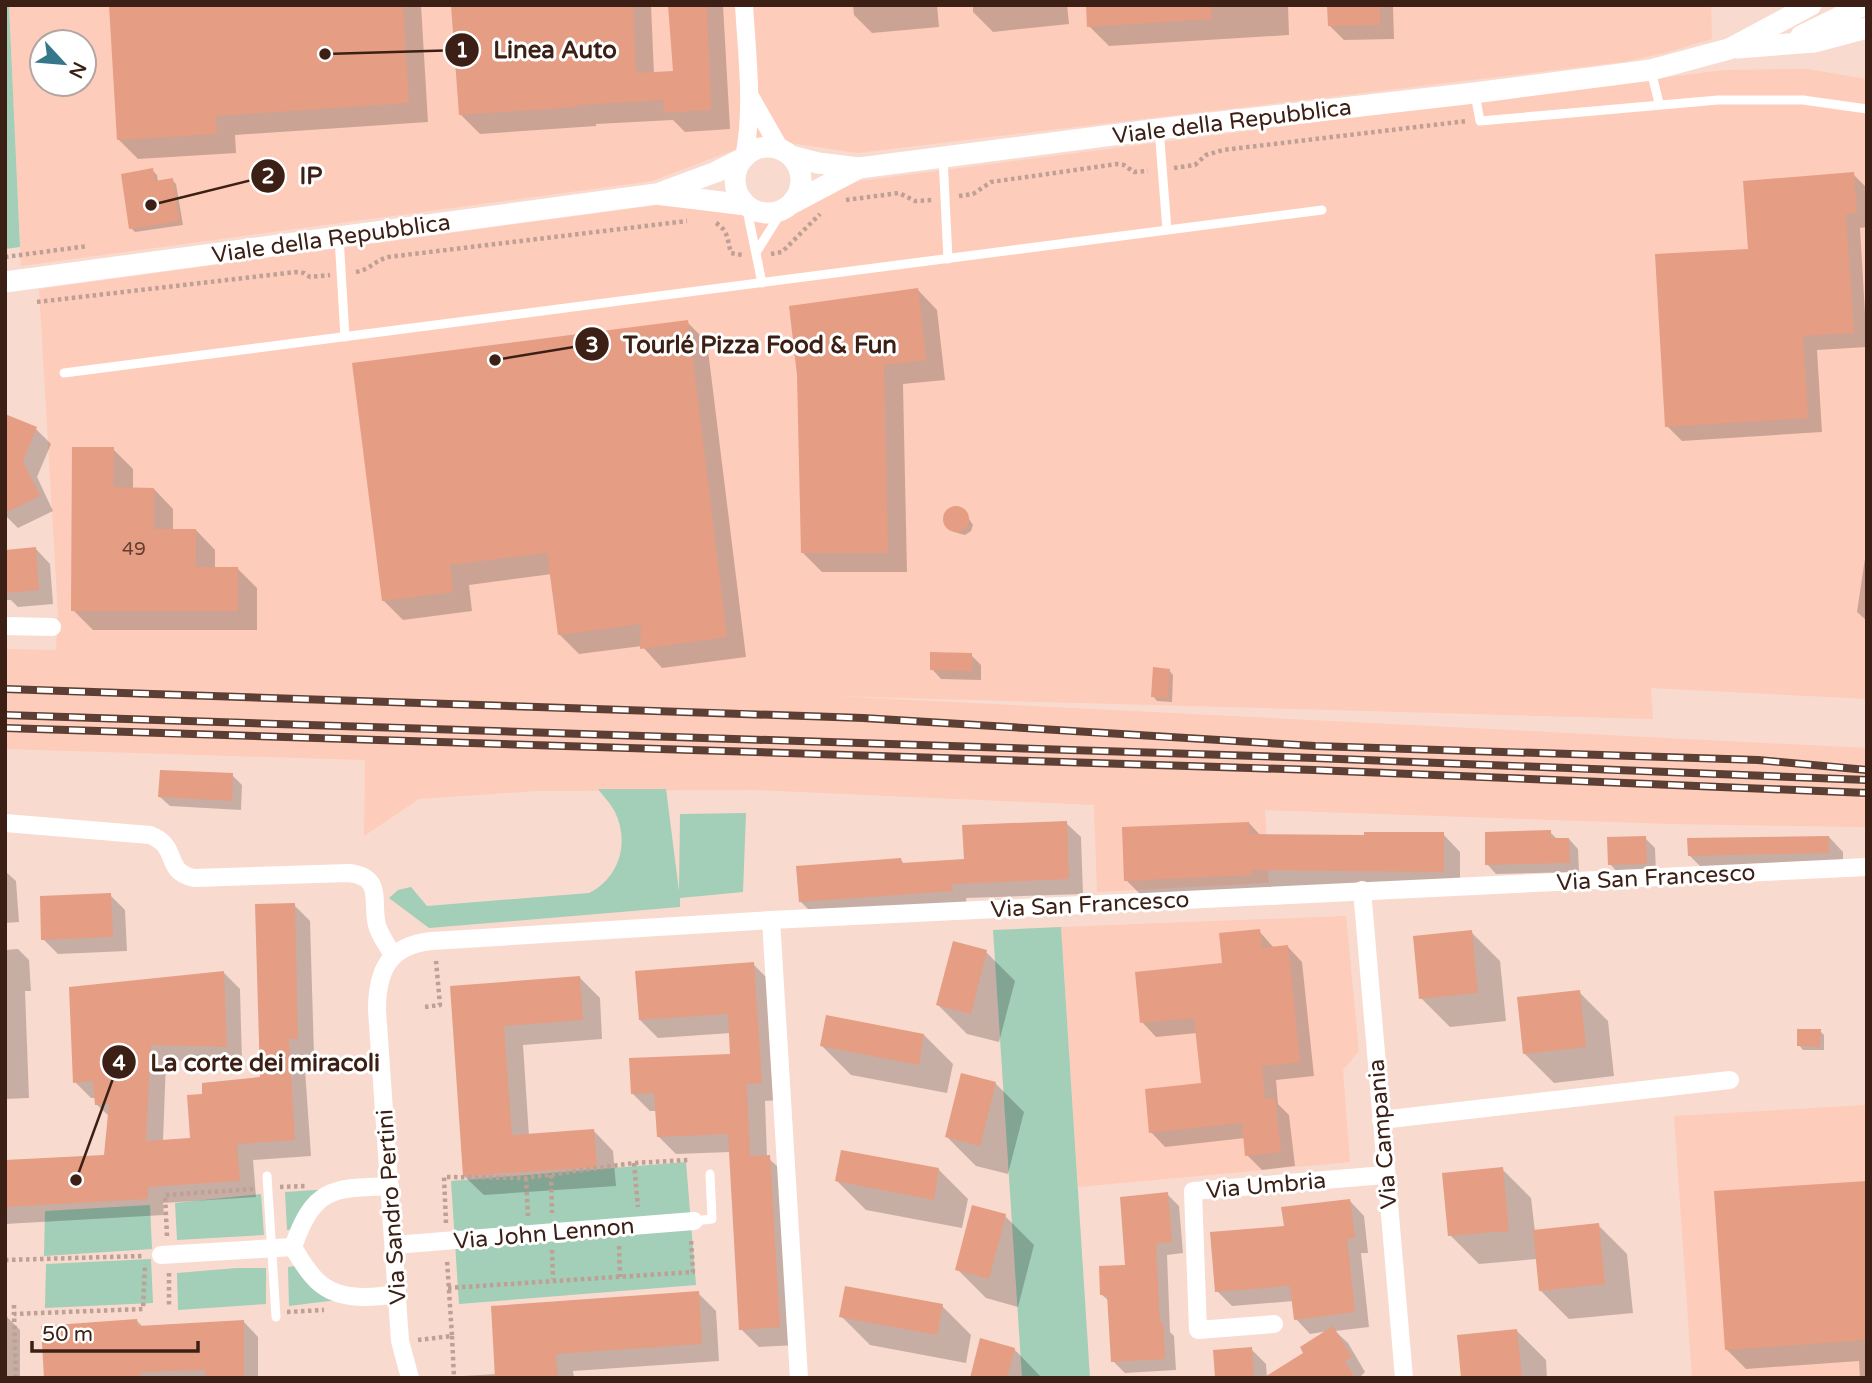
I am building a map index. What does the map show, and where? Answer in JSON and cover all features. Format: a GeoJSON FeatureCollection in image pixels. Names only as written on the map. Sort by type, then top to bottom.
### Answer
{"type":"FeatureCollection","features":[{"type":"Feature","properties":{"kind":"street"},"geometry":{"type":"LineString","coordinates":[[744,5],[750,94],[748,134],[744,158],[735,177],[739,197],[746,205]]}},
{"type":"Feature","properties":{"kind":"street"},"geometry":{"type":"LineString","coordinates":[[1729,49],[1811,5]]}},
{"type":"Feature","properties":{"kind":"street"},"geometry":{"type":"LineString","coordinates":[[1787,44],[1864,5]]}},
{"type":"Feature","properties":{"kind":"street"},"geometry":{"type":"LineString","coordinates":[[1729,49],[1814,42],[1867,28]]}},
{"type":"Feature","properties":{"kind":"street","name":"Viale della Repubblica"},"geometry":{"type":"LineString","coordinates":[[5,282],[656,194],[716,172],[760,148],[818,163],[859,168],[1651,70],[1729,49]]}},
{"type":"Feature","properties":{"kind":"street"},"geometry":{"type":"LineString","coordinates":[[750,94],[785,153],[801,174],[799,194],[787,207]]}},
{"type":"Feature","properties":{"kind":"street","name":"Viale della Repubblica"},"geometry":{"type":"LineString","coordinates":[[656,194],[746,205],[763,214],[787,207],[859,168]]}},
{"type":"Feature","properties":{"kind":"street"},"geometry":{"type":"LineString","coordinates":[[5,626],[52,627]]}},
{"type":"Feature","properties":{"kind":"street"},"geometry":{"type":"LineString","coordinates":[[5,823],[150,835],[167,846],[173,863],[181,874],[194,878],[349,873],[367,878],[375,893],[377,924],[393,955],[407,946],[432,941],[771,920],[799,1378]]}},
{"type":"Feature","properties":{"kind":"street","name":"Via San Francesco"},"geometry":{"type":"LineString","coordinates":[[771,920],[1867,867]]}},
{"type":"Feature","properties":{"kind":"street","name":"Via Campania"},"geometry":{"type":"LineString","coordinates":[[1362,890],[1404,1378]]}},
{"type":"Feature","properties":{"kind":"street","name":"Via Sandro Pertini"},"geometry":{"type":"LineString","coordinates":[[393,955],[381,976],[377,1003],[400,1341],[410,1378]]}},
{"type":"Feature","properties":{"kind":"street"},"geometry":{"type":"LineString","coordinates":[[1381,1121],[1730,1080]]}},
{"type":"Feature","properties":{"kind":"street","name":"Via Umbria"},"geometry":{"type":"LineString","coordinates":[[1274,1324],[1198,1330],[1193,1191],[1385,1175]]}},
{"type":"Feature","properties":{"kind":"street"},"geometry":{"type":"LineString","coordinates":[[293,1247],[305,1217],[315,1203],[328,1193],[346,1188],[390,1186]]}},
{"type":"Feature","properties":{"kind":"street","name":"Via John Lennon"},"geometry":{"type":"LineString","coordinates":[[394,1245],[692,1221]]}},
{"type":"Feature","properties":{"kind":"street"},"geometry":{"type":"LineString","coordinates":[[158,1255],[293,1247]]}},
{"type":"Feature","properties":{"kind":"street"},"geometry":{"type":"LineString","coordinates":[[293,1247],[312,1276],[331,1291],[353,1297],[384,1297],[397,1293]]}},
{"type":"Feature","properties":{"kind":"lane"},"geometry":{"type":"LineString","coordinates":[[1651,70],[1659,103]]}},
{"type":"Feature","properties":{"kind":"lane"},"geometry":{"type":"LineString","coordinates":[[1474,93],[1480,121],[1659,103],[1718,100],[1802,100],[1867,109]]}},
{"type":"Feature","properties":{"kind":"lane"},"geometry":{"type":"LineString","coordinates":[[1159,129],[1167,230]]}},
{"type":"Feature","properties":{"kind":"lane"},"geometry":{"type":"LineString","coordinates":[[943,157],[948,259]]}},
{"type":"Feature","properties":{"kind":"lane"},"geometry":{"type":"LineString","coordinates":[[746,205],[762,283]]}},
{"type":"Feature","properties":{"kind":"lane"},"geometry":{"type":"LineString","coordinates":[[757,251],[787,207]]}},
{"type":"Feature","properties":{"kind":"lane"},"geometry":{"type":"LineString","coordinates":[[64,373],[1322,210]]}},
{"type":"Feature","properties":{"kind":"lane"},"geometry":{"type":"LineString","coordinates":[[338,237],[345,337]]}},
{"type":"Feature","properties":{"kind":"lane"},"geometry":{"type":"LineString","coordinates":[[692,1221],[712,1219],[710,1174]]}},
{"type":"Feature","properties":{"kind":"lane"},"geometry":{"type":"LineString","coordinates":[[267,1176],[276,1315]]}},
{"type":"Feature","properties":{"kind":"path"},"geometry":{"type":"LineString","coordinates":[[5,257],[88,246]]}},
{"type":"Feature","properties":{"kind":"path"},"geometry":{"type":"LineString","coordinates":[[425,1007],[440,1005],[436,961]]}},
{"type":"Feature","properties":{"kind":"path"},"geometry":{"type":"LineString","coordinates":[[551,1175],[634,1163],[688,1160]]}},
{"type":"Feature","properties":{"kind":"path"},"geometry":{"type":"LineString","coordinates":[[634,1163],[639,1225]]}},
{"type":"Feature","properties":{"kind":"path"},"geometry":{"type":"LineString","coordinates":[[526,1178],[529,1234]]}},
{"type":"Feature","properties":{"kind":"path"},"geometry":{"type":"LineString","coordinates":[[14,1314],[143,1309],[158,1255],[165,1195],[308,1186]]}},
{"type":"Feature","properties":{"kind":"path"},"geometry":{"type":"LineString","coordinates":[[448,1288],[553,1279],[693,1272],[692,1221]]}},
{"type":"Feature","properties":{"kind":"path"},"geometry":{"type":"LineString","coordinates":[[619,1227],[620,1277]]}},
{"type":"Feature","properties":{"kind":"path"},"geometry":{"type":"LineString","coordinates":[[5,1260],[158,1255]]}},
{"type":"Feature","properties":{"kind":"path"},"geometry":{"type":"LineString","coordinates":[[158,1255],[169,1307]]}},
{"type":"Feature","properties":{"kind":"path"},"geometry":{"type":"LineString","coordinates":[[14,1305],[16,1378]]}},
{"type":"Feature","properties":{"kind":"path"},"geometry":{"type":"LineString","coordinates":[[276,1315],[325,1310]]}},
{"type":"Feature","properties":{"kind":"path"},"geometry":{"type":"LineString","coordinates":[[452,1336],[454,1378]]}},
{"type":"Feature","properties":{"kind":"shaded area"},"geometry":{"type":"Polygon","coordinates":[[[9,5],[1711,5],[1712,39],[1623,62],[857,153],[763,139],[652,181],[21,266],[9,5]]]}},
{"type":"Feature","properties":{"kind":"shaded area"},"geometry":{"type":"Polygon","coordinates":[[[1807,69],[1867,79],[1867,699],[1651,688],[1653,719],[832,696],[1867,748],[1867,827],[1670,824],[1265,810],[1269,883],[1097,892],[1094,805],[755,790],[536,791],[419,799],[364,836],[365,760],[5,749],[5,649],[56,650],[58,614],[39,289],[658,205],[739,213],[764,221],[789,218],[806,205],[859,181],[1724,70],[1807,69]]]}},
{"type":"Feature","properties":{"kind":"shaded area"},"geometry":{"type":"Polygon","coordinates":[[[1346,916],[1359,1051],[1343,1070],[1350,1162],[1078,1187],[1061,927],[1346,916]]]}},
{"type":"Feature","properties":{"kind":"shaded area"},"geometry":{"type":"Polygon","coordinates":[[[1867,1105],[1867,1378],[1692,1378],[1674,1116],[1867,1105]]]}},
{"type":"Feature","properties":{"kind":"green space"},"geometry":{"type":"Polygon","coordinates":[[[5,5],[9,5],[20,247],[5,249],[5,5]]]}},
{"type":"Feature","properties":{"kind":"green space"},"geometry":{"type":"Polygon","coordinates":[[[598,789],[666,789],[679,891],[680,814],[746,813],[743,892],[680,898],[680,907],[429,928],[389,898],[398,890],[411,887],[427,906],[589,893],[608,878],[619,858],[621,847],[615,812],[598,789]]]}},
{"type":"Feature","properties":{"kind":"green space"},"geometry":{"type":"Polygon","coordinates":[[[1061,927],[1090,1378],[1022,1378],[993,930],[1061,927]]]}},
{"type":"Feature","properties":{"kind":"green space"},"geometry":{"type":"Polygon","coordinates":[[[686,1162],[696,1285],[459,1304],[451,1181],[686,1162]]]}},
{"type":"Feature","properties":{"kind":"green space"},"geometry":{"type":"Polygon","coordinates":[[[346,1188],[299,1229],[287,1230],[285,1192],[346,1188]]]}},
{"type":"Feature","properties":{"kind":"green space"},"geometry":{"type":"Polygon","coordinates":[[[261,1194],[264,1235],[177,1240],[175,1203],[261,1194]]]}},
{"type":"Feature","properties":{"kind":"green space"},"geometry":{"type":"Polygon","coordinates":[[[150,1205],[152,1249],[44,1256],[45,1211],[150,1205]]]}},
{"type":"Feature","properties":{"kind":"green space"},"geometry":{"type":"Polygon","coordinates":[[[151,1259],[153,1303],[45,1308],[46,1264],[151,1259]]]}},
{"type":"Feature","properties":{"kind":"green space"},"geometry":{"type":"Polygon","coordinates":[[[303,1265],[317,1282],[361,1297],[289,1306],[288,1267],[303,1265]]]}},
{"type":"Feature","properties":{"kind":"green space"},"geometry":{"type":"Polygon","coordinates":[[[266,1268],[266,1304],[178,1310],[177,1273],[266,1268]]]}},
{"type":"Feature","properties":{"kind":"building"},"geometry":{"type":"Polygon","coordinates":[[[109,5],[403,5],[409,103],[216,116],[217,134],[117,140],[109,5]]]}},
{"type":"Feature","properties":{"kind":"building"},"geometry":{"type":"Polygon","coordinates":[[[451,5],[633,5],[636,73],[673,71],[668,5],[707,5],[711,110],[664,113],[663,100],[459,115],[451,5]]]}},
{"type":"Feature","properties":{"kind":"building"},"geometry":{"type":"Polygon","coordinates":[[[1086,5],[1211,5],[1212,19],[1087,27],[1086,5]]]}},
{"type":"Feature","properties":{"kind":"building"},"geometry":{"type":"Polygon","coordinates":[[[1327,5],[1380,5],[1380,25],[1328,26],[1327,5]]]}},
{"type":"Feature","properties":{"kind":"building"},"geometry":{"type":"Polygon","coordinates":[[[153,168],[155,181],[173,178],[179,221],[129,229],[121,174],[153,168]]]}},
{"type":"Feature","properties":{"kind":"building"},"geometry":{"type":"Polygon","coordinates":[[[1854,172],[1857,213],[1846,214],[1854,333],[1803,336],[1808,418],[1665,427],[1655,254],[1748,249],[1743,181],[1854,172]]]}},
{"type":"Feature","properties":{"kind":"building"},"geometry":{"type":"Polygon","coordinates":[[[918,288],[926,360],[884,365],[888,553],[801,553],[797,375],[789,306],[918,288]]]}},
{"type":"Feature","properties":{"kind":"building"},"geometry":{"type":"Polygon","coordinates":[[[688,320],[727,637],[640,649],[641,624],[558,635],[547,553],[450,565],[453,592],[382,601],[352,363],[688,320]]]}},
{"type":"Feature","properties":{"kind":"building"},"geometry":{"type":"Polygon","coordinates":[[[5,414],[37,427],[23,461],[40,496],[5,513],[5,414]]]}},
{"type":"Feature","properties":{"kind":"building"},"geometry":{"type":"Polygon","coordinates":[[[72,447],[114,447],[113,487],[154,488],[154,529],[196,529],[196,567],[238,567],[238,611],[71,611],[72,447]]]}},
{"type":"Feature","properties":{"kind":"building"},"geometry":{"type":"Polygon","coordinates":[[[956,506],[965,510],[969,519],[965,528],[956,532],[947,528],[943,519],[947,510],[956,506]]]}},
{"type":"Feature","properties":{"kind":"building"},"geometry":{"type":"Polygon","coordinates":[[[36,547],[39,590],[5,593],[5,550],[36,547]]]}},
{"type":"Feature","properties":{"kind":"building"},"geometry":{"type":"Polygon","coordinates":[[[930,652],[972,653],[972,671],[930,670],[930,652]]]}},
{"type":"Feature","properties":{"kind":"building"},"geometry":{"type":"Polygon","coordinates":[[[1153,667],[1170,669],[1168,698],[1151,697],[1153,667]]]}},
{"type":"Feature","properties":{"kind":"building"},"geometry":{"type":"Polygon","coordinates":[[[160,770],[233,773],[232,801],[158,797],[160,770]]]}},
{"type":"Feature","properties":{"kind":"building"},"geometry":{"type":"Polygon","coordinates":[[[1067,821],[1069,879],[952,884],[953,891],[799,902],[796,866],[901,858],[902,863],[964,859],[962,825],[1067,821]]]}},
{"type":"Feature","properties":{"kind":"building"},"geometry":{"type":"Polygon","coordinates":[[[1249,822],[1250,834],[1364,835],[1364,832],[1444,832],[1444,872],[1251,870],[1252,875],[1124,881],[1122,827],[1249,822]]]}},
{"type":"Feature","properties":{"kind":"building"},"geometry":{"type":"Polygon","coordinates":[[[1551,830],[1551,838],[1569,838],[1570,863],[1485,865],[1485,832],[1551,830]]]}},
{"type":"Feature","properties":{"kind":"building"},"geometry":{"type":"Polygon","coordinates":[[[1646,836],[1647,864],[1608,865],[1607,837],[1646,836]]]}},
{"type":"Feature","properties":{"kind":"building"},"geometry":{"type":"Polygon","coordinates":[[[1829,836],[1829,853],[1688,856],[1687,838],[1829,836]]]}},
{"type":"Feature","properties":{"kind":"building"},"geometry":{"type":"Polygon","coordinates":[[[111,893],[113,937],[41,940],[40,896],[111,893]]]}},
{"type":"Feature","properties":{"kind":"building"},"geometry":{"type":"Polygon","coordinates":[[[295,903],[298,1039],[289,1039],[295,1140],[237,1144],[240,1181],[148,1187],[148,1199],[5,1207],[5,1160],[104,1155],[109,1104],[95,1105],[93,1081],[73,1083],[69,987],[224,971],[227,1047],[151,1045],[146,1141],[190,1138],[187,1095],[202,1094],[202,1083],[260,1077],[255,904],[295,903]]]}},
{"type":"Feature","properties":{"kind":"building"},"geometry":{"type":"Polygon","coordinates":[[[1260,929],[1262,948],[1288,945],[1300,1062],[1262,1066],[1265,1099],[1275,1098],[1281,1152],[1245,1156],[1242,1123],[1149,1133],[1145,1089],[1201,1083],[1194,1018],[1140,1023],[1135,972],[1222,963],[1219,933],[1260,929]]]}},
{"type":"Feature","properties":{"kind":"building"},"geometry":{"type":"Polygon","coordinates":[[[1472,930],[1478,993],[1419,999],[1413,936],[1472,930]]]}},
{"type":"Feature","properties":{"kind":"building"},"geometry":{"type":"Polygon","coordinates":[[[953,941],[987,950],[971,1014],[936,1005],[953,941]]]}},
{"type":"Feature","properties":{"kind":"building"},"geometry":{"type":"Polygon","coordinates":[[[754,962],[762,1083],[747,1084],[750,1156],[770,1155],[780,1327],[739,1330],[728,1134],[657,1137],[654,1093],[631,1094],[629,1058],[730,1054],[728,1014],[639,1020],[635,971],[754,962]]]}},
{"type":"Feature","properties":{"kind":"building"},"geometry":{"type":"Polygon","coordinates":[[[580,976],[583,1020],[504,1026],[512,1135],[594,1129],[597,1167],[463,1176],[450,986],[580,976]]]}},
{"type":"Feature","properties":{"kind":"building"},"geometry":{"type":"Polygon","coordinates":[[[1580,990],[1586,1047],[1523,1054],[1517,997],[1580,990]]]}},
{"type":"Feature","properties":{"kind":"building"},"geometry":{"type":"Polygon","coordinates":[[[826,1015],[924,1034],[919,1065],[820,1046],[826,1015]]]}},
{"type":"Feature","properties":{"kind":"building"},"geometry":{"type":"Polygon","coordinates":[[[1797,1029],[1821,1029],[1820,1047],[1797,1046],[1797,1029]]]}},
{"type":"Feature","properties":{"kind":"building"},"geometry":{"type":"Polygon","coordinates":[[[961,1073],[996,1082],[980,1146],[945,1137],[961,1073]]]}},
{"type":"Feature","properties":{"kind":"building"},"geometry":{"type":"Polygon","coordinates":[[[841,1150],[939,1168],[934,1200],[835,1181],[841,1150]]]}},
{"type":"Feature","properties":{"kind":"building"},"geometry":{"type":"Polygon","coordinates":[[[1503,1167],[1509,1231],[1448,1236],[1442,1173],[1503,1167]]]}},
{"type":"Feature","properties":{"kind":"building"},"geometry":{"type":"Polygon","coordinates":[[[1867,1181],[1867,1340],[1725,1350],[1714,1191],[1867,1181]]]}},
{"type":"Feature","properties":{"kind":"building"},"geometry":{"type":"Polygon","coordinates":[[[1168,1192],[1172,1242],[1156,1244],[1160,1323],[1163,1322],[1165,1359],[1111,1362],[1107,1295],[1100,1295],[1099,1266],[1125,1265],[1120,1197],[1168,1192]]]}},
{"type":"Feature","properties":{"kind":"building"},"geometry":{"type":"Polygon","coordinates":[[[1350,1199],[1355,1238],[1347,1239],[1355,1312],[1294,1320],[1290,1286],[1215,1292],[1210,1232],[1284,1226],[1281,1207],[1350,1199]]]}},
{"type":"Feature","properties":{"kind":"building"},"geometry":{"type":"Polygon","coordinates":[[[972,1205],[1006,1214],[989,1279],[955,1270],[972,1205]]]}},
{"type":"Feature","properties":{"kind":"building"},"geometry":{"type":"Polygon","coordinates":[[[1599,1223],[1605,1284],[1539,1291],[1533,1230],[1599,1223]]]}},
{"type":"Feature","properties":{"kind":"building"},"geometry":{"type":"Polygon","coordinates":[[[845,1286],[943,1304],[937,1335],[839,1317],[845,1286]]]}},
{"type":"Feature","properties":{"kind":"building"},"geometry":{"type":"Polygon","coordinates":[[[699,1291],[702,1344],[556,1354],[558,1378],[495,1378],[491,1306],[699,1291]]]}},
{"type":"Feature","properties":{"kind":"building"},"geometry":{"type":"Polygon","coordinates":[[[137,1319],[138,1326],[244,1320],[244,1378],[206,1378],[205,1370],[140,1372],[140,1378],[44,1378],[41,1326],[137,1319]]]}},
{"type":"Feature","properties":{"kind":"building"},"geometry":{"type":"Polygon","coordinates":[[[1333,1326],[1352,1357],[1345,1361],[1355,1378],[1263,1378],[1303,1353],[1300,1347],[1333,1326]]]}},
{"type":"Feature","properties":{"kind":"building"},"geometry":{"type":"Polygon","coordinates":[[[1517,1329],[1522,1378],[1461,1378],[1457,1335],[1517,1329]]]}},
{"type":"Feature","properties":{"kind":"building"},"geometry":{"type":"Polygon","coordinates":[[[980,1338],[1015,1348],[1007,1378],[970,1378],[980,1338]]]}},
{"type":"Feature","properties":{"kind":"building"},"geometry":{"type":"Polygon","coordinates":[[[1252,1347],[1254,1378],[1215,1378],[1213,1350],[1252,1347]]]}},
{"type":"Feature","properties":{"kind":"railway"},"geometry":{"type":"LineString","coordinates":[[5,689],[863,718],[1315,746],[1758,760],[1867,770]]}},
{"type":"Feature","properties":{"kind":"railway"},"geometry":{"type":"LineString","coordinates":[[5,715],[1315,758],[1867,780]]}},
{"type":"Feature","properties":{"kind":"railway"},"geometry":{"type":"LineString","coordinates":[[5,728],[1314,770],[1867,793]]}},
{"type":"Feature","properties":{"kind":"place","name":"Linea Auto"},"geometry":{"type":"Point","coordinates":[325,54]}},
{"type":"Feature","properties":{"kind":"place","name":"IP"},"geometry":{"type":"Point","coordinates":[151,205]}},
{"type":"Feature","properties":{"kind":"place","name":"Tourlé Pizza Food & Fun"},"geometry":{"type":"Point","coordinates":[495,360]}},
{"type":"Feature","properties":{"kind":"place","name":"La corte dei miracoli"},"geometry":{"type":"Point","coordinates":[76,1180]}}]}
